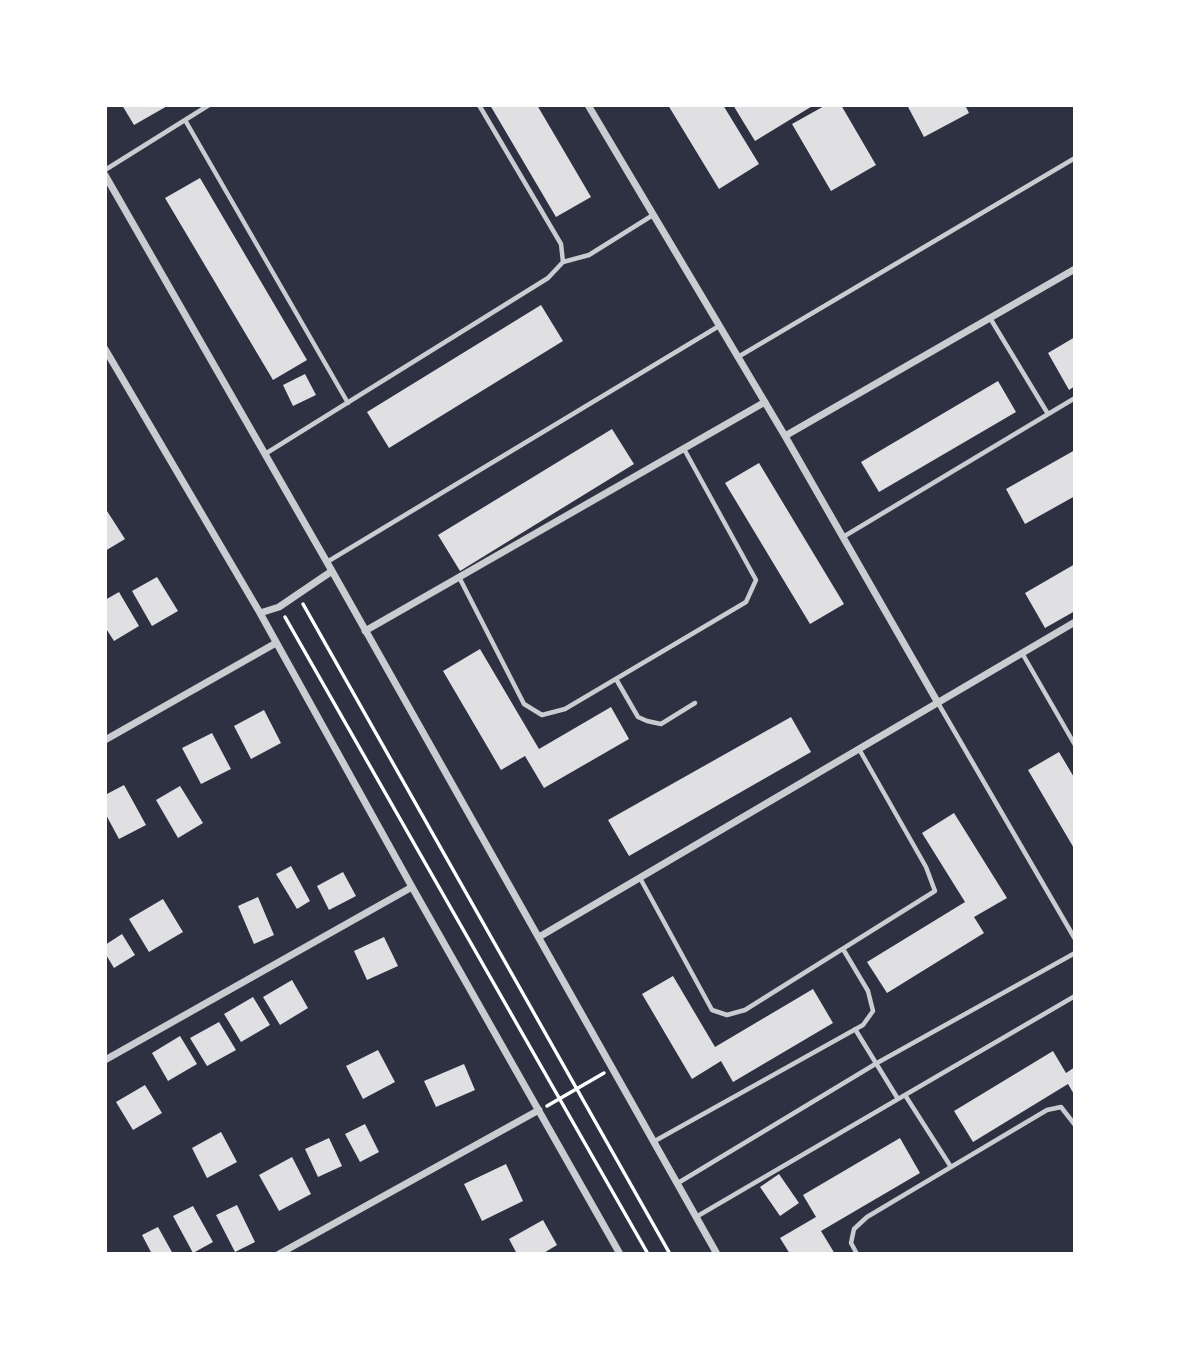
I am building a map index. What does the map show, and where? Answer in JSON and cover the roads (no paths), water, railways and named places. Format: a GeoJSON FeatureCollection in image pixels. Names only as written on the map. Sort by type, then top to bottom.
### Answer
{"type":"FeatureCollection","features":[{"type":"Feature","properties":{"kind":"street"},"geometry":{"type":"LineString","coordinates":[[588,105],[785,436],[938,703]]}},
{"type":"Feature","properties":{"kind":"street"},"geometry":{"type":"LineString","coordinates":[[105,172],[717,1254]]}},
{"type":"Feature","properties":{"kind":"street"},"geometry":{"type":"LineString","coordinates":[[785,436],[1075,269]]}},
{"type":"Feature","properties":{"kind":"street"},"geometry":{"type":"LineString","coordinates":[[105,349],[260,613],[620,1254]]}},
{"type":"Feature","properties":{"kind":"street"},"geometry":{"type":"LineString","coordinates":[[365,631],[765,402]]}},
{"type":"Feature","properties":{"kind":"street"},"geometry":{"type":"LineString","coordinates":[[260,613],[279,607],[332,571]]}},
{"type":"Feature","properties":{"kind":"street"},"geometry":{"type":"LineString","coordinates":[[539,937],[1075,622]]}},
{"type":"Feature","properties":{"kind":"street"},"geometry":{"type":"LineString","coordinates":[[105,740],[276,643]]}},
{"type":"Feature","properties":{"kind":"street"},"geometry":{"type":"LineString","coordinates":[[105,1060],[412,887]]}},
{"type":"Feature","properties":{"kind":"street"},"geometry":{"type":"LineString","coordinates":[[279,1254],[290,1251],[539,1110]]}},
{"type":"Feature","properties":{"kind":"lane"},"geometry":{"type":"LineString","coordinates":[[105,172],[209,105]]}},
{"type":"Feature","properties":{"kind":"lane"},"geometry":{"type":"LineString","coordinates":[[479,105],[561,244],[563,262]]}},
{"type":"Feature","properties":{"kind":"lane"},"geometry":{"type":"LineString","coordinates":[[185,120],[348,402]]}},
{"type":"Feature","properties":{"kind":"lane"},"geometry":{"type":"LineString","coordinates":[[738,357],[1075,158]]}},
{"type":"Feature","properties":{"kind":"lane"},"geometry":{"type":"LineString","coordinates":[[265,454],[548,278],[563,262],[589,255],[653,215]]}},
{"type":"Feature","properties":{"kind":"lane"},"geometry":{"type":"LineString","coordinates":[[990,318],[1048,414]]}},
{"type":"Feature","properties":{"kind":"lane"},"geometry":{"type":"LineString","coordinates":[[327,562],[719,326]]}},
{"type":"Feature","properties":{"kind":"lane"},"geometry":{"type":"LineString","coordinates":[[843,537],[1075,398]]}},
{"type":"Feature","properties":{"kind":"lane"},"geometry":{"type":"LineString","coordinates":[[459,577],[524,704],[542,715],[565,709],[746,602],[756,580],[684,449]]}},
{"type":"Feature","properties":{"kind":"lane"},"geometry":{"type":"LineString","coordinates":[[1022,653],[1075,745]]}},
{"type":"Feature","properties":{"kind":"lane"},"geometry":{"type":"LineString","coordinates":[[615,679],[638,717],[647,721],[661,724],[695,703]]}},
{"type":"Feature","properties":{"kind":"lane"},"geometry":{"type":"LineString","coordinates":[[938,703],[1075,939]]}},
{"type":"Feature","properties":{"kind":"lane"},"geometry":{"type":"LineString","coordinates":[[640,877],[712,1010],[727,1015],[745,1010],[935,891],[926,867],[859,749]]}},
{"type":"Feature","properties":{"kind":"lane"},"geometry":{"type":"LineString","coordinates":[[653,1142],[863,1025],[873,1011],[868,991],[843,949]]}},
{"type":"Feature","properties":{"kind":"lane"},"geometry":{"type":"LineString","coordinates":[[678,1183],[877,1063],[1075,953]]}},
{"type":"Feature","properties":{"kind":"lane"},"geometry":{"type":"LineString","coordinates":[[696,1217],[1075,996]]}},
{"type":"Feature","properties":{"kind":"lane"},"geometry":{"type":"LineString","coordinates":[[855,1030],[898,1099]]}},
{"type":"Feature","properties":{"kind":"lane"},"geometry":{"type":"LineString","coordinates":[[905,1095],[951,1167]]}},
{"type":"Feature","properties":{"kind":"lane"},"geometry":{"type":"LineString","coordinates":[[858,1254],[851,1242],[854,1230],[867,1217],[1046,1110],[1060,1107],[1075,1125]]}}]}
